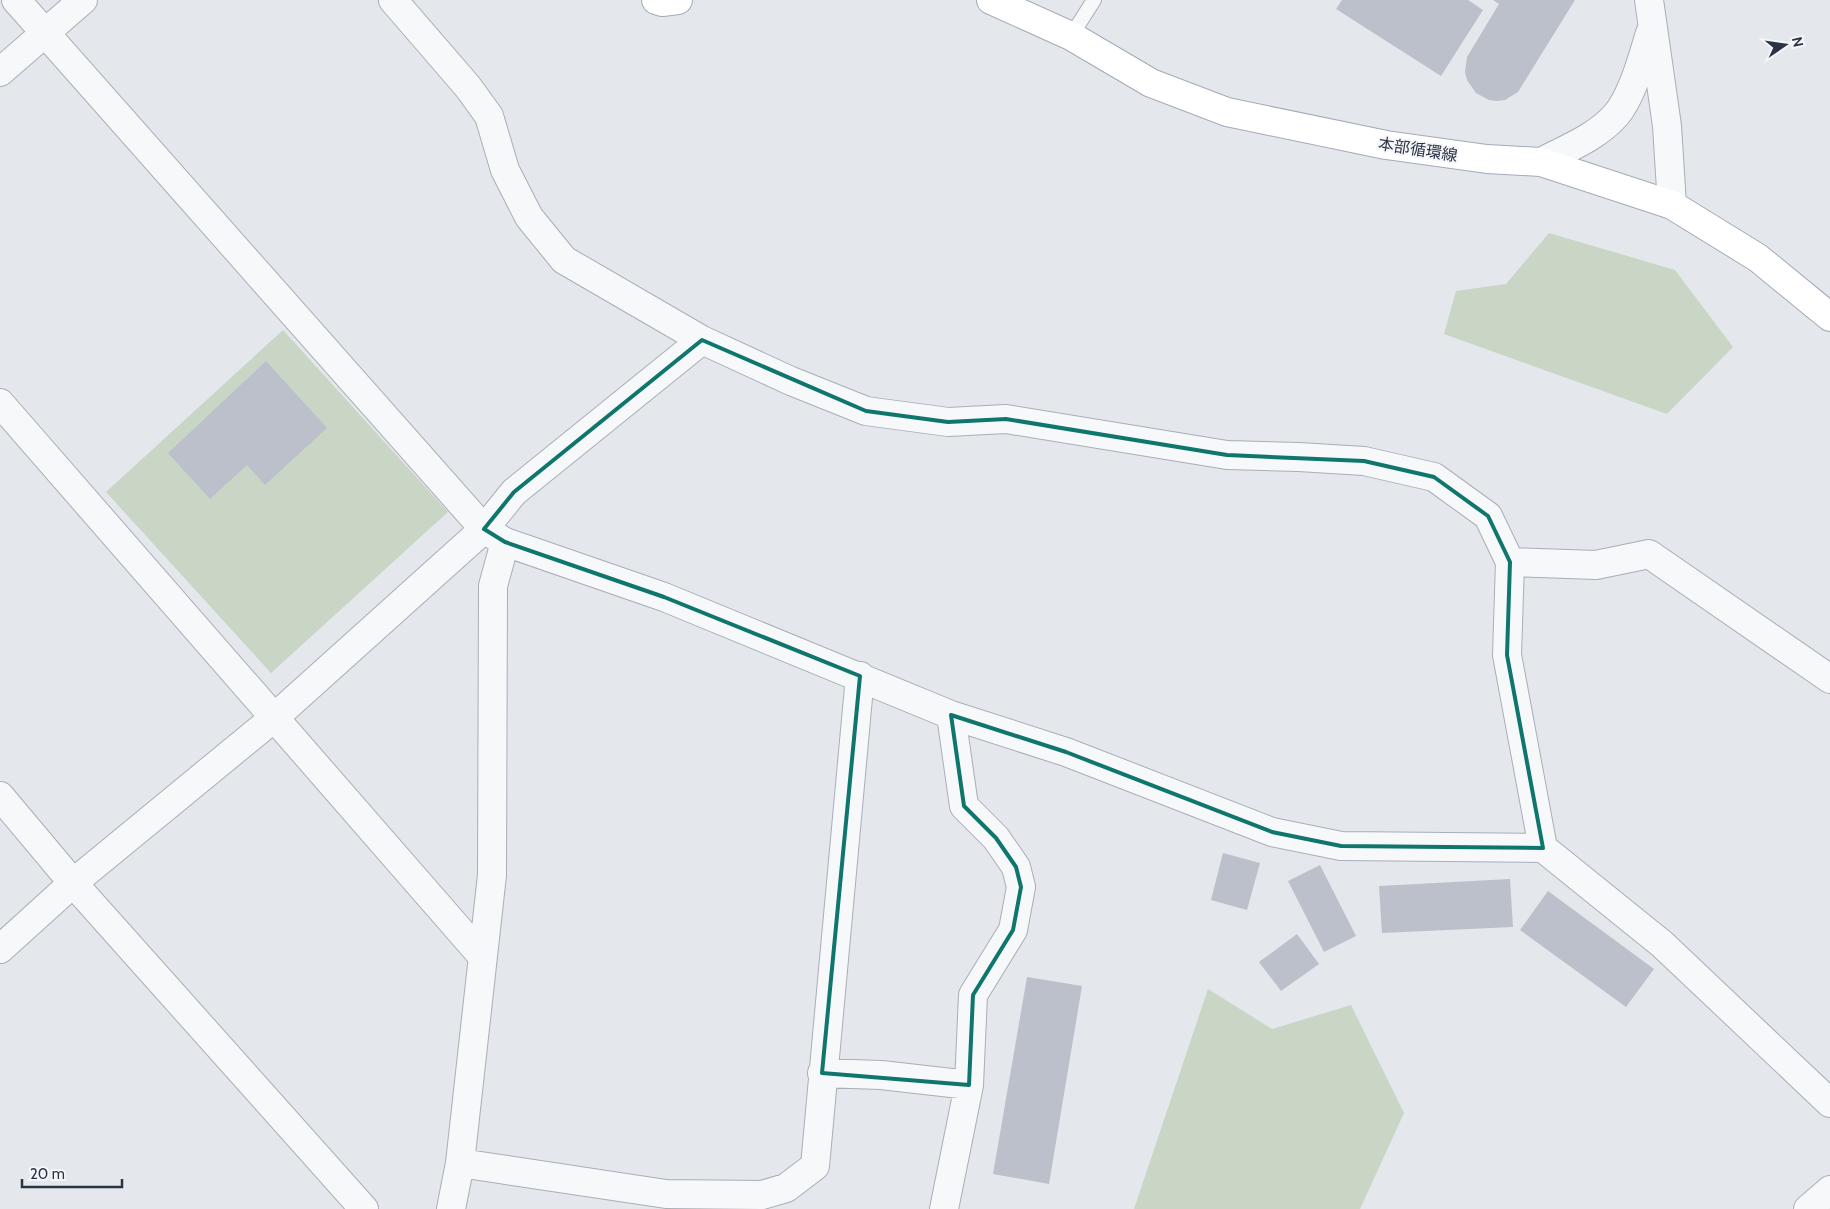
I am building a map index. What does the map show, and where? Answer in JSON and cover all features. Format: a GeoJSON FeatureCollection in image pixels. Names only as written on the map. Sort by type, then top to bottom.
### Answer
{"type":"FeatureCollection","features":[{"type":"Feature","properties":{"kind":"main road"},"geometry":{"type":"LineString","coordinates":[[656,0],[662,2],[678,0]]}},
{"type":"Feature","properties":{"kind":"main road","name":"本部循環線"},"geometry":{"type":"LineString","coordinates":[[991,0],[1071,36],[1151,82],[1228,112],[1386,145],[1486,159],[1541,162],[1672,205],[1758,258],[1830,317]]}},
{"type":"Feature","properties":{"kind":"street"},"geometry":{"type":"LineString","coordinates":[[16,0],[44,34],[494,536],[664,598],[860,676],[951,715],[1066,752],[1272,832],[1341,846],[1543,848],[1662,944],[1830,1103]]}},
{"type":"Feature","properties":{"kind":"street"},"geometry":{"type":"LineString","coordinates":[[0,72],[83,0]]}},
{"type":"Feature","properties":{"kind":"street"},"geometry":{"type":"LineString","coordinates":[[393,0],[468,87],[489,116],[505,170],[529,217],[564,260],[702,340],[791,381],[866,411],[948,422],[1006,420],[1227,455],[1299,456],[1364,462],[1434,477],[1488,516],[1510,562],[1507,655],[1543,848]]}},
{"type":"Feature","properties":{"kind":"street"},"geometry":{"type":"LineString","coordinates":[[1541,162],[1587,138],[1617,115],[1636,78],[1651,13]]}},
{"type":"Feature","properties":{"kind":"street"},"geometry":{"type":"LineString","coordinates":[[1651,13],[1667,126],[1672,205]]}},
{"type":"Feature","properties":{"kind":"street"},"geometry":{"type":"LineString","coordinates":[[451,1209],[460,1164],[492,875],[494,536],[514,492],[702,340]]}},
{"type":"Feature","properties":{"kind":"street"},"geometry":{"type":"LineString","coordinates":[[0,403],[482,956]]}},
{"type":"Feature","properties":{"kind":"street"},"geometry":{"type":"LineString","coordinates":[[0,949],[73,883],[494,536]]}},
{"type":"Feature","properties":{"kind":"street"},"geometry":{"type":"LineString","coordinates":[[1510,562],[1596,565],[1649,554],[1830,679]]}},
{"type":"Feature","properties":{"kind":"street"},"geometry":{"type":"LineString","coordinates":[[460,1164],[666,1194],[762,1195],[786,1188],[815,1166],[822,1073],[860,676]]}},
{"type":"Feature","properties":{"kind":"street"},"geometry":{"type":"LineString","coordinates":[[944,1209],[969,1085],[973,994],[1013,930],[1021,887],[1016,867],[996,838],[964,806],[951,715]]}},
{"type":"Feature","properties":{"kind":"street"},"geometry":{"type":"LineString","coordinates":[[0,796],[73,883],[364,1209]]}},
{"type":"Feature","properties":{"kind":"street"},"geometry":{"type":"LineString","coordinates":[[822,1073],[881,1075],[969,1085]]}},
{"type":"Feature","properties":{"kind":"street"},"geometry":{"type":"LineString","coordinates":[[1808,1209],[1830,1190]]}},
{"type":"Feature","properties":{"kind":"lane"},"geometry":{"type":"LineString","coordinates":[[1071,36],[1094,0]]}},
{"type":"Feature","properties":{"kind":"highlighted area"},"geometry":{"type":"Polygon","coordinates":[[[702,340],[866,411],[948,422],[1006,419],[1227,455],[1364,461],[1434,477],[1488,516],[1510,562],[1507,655],[1543,848],[1341,846],[1272,832],[1066,752],[951,715],[964,806],[996,838],[1016,867],[1021,887],[1013,930],[973,995],[969,1085],[822,1073],[860,676],[664,597],[505,542],[484,529],[514,492],[702,340]]]}},
{"type":"Feature","properties":{"kind":"green space"},"geometry":{"type":"Polygon","coordinates":[[[1549,233],[1675,270],[1733,347],[1667,414],[1444,334],[1456,291],[1506,284],[1549,233]]]}},
{"type":"Feature","properties":{"kind":"green space"},"geometry":{"type":"Polygon","coordinates":[[[283,330],[448,512],[271,673],[106,492],[283,330]]]}},
{"type":"Feature","properties":{"kind":"green space"},"geometry":{"type":"Polygon","coordinates":[[[1208,989],[1272,1029],[1351,1005],[1404,1113],[1360,1209],[1134,1209],[1208,989]]]}},
{"type":"Feature","properties":{"kind":"building"},"geometry":{"type":"Polygon","coordinates":[[[1342,0],[1468,0],[1483,10],[1441,76],[1336,9],[1342,0]]]}},
{"type":"Feature","properties":{"kind":"building"},"geometry":{"type":"Polygon","coordinates":[[[1493,0],[1575,0],[1518,92],[1505,100],[1497,101],[1489,100],[1476,93],[1467,80],[1465,72],[1467,57],[1499,4],[1493,0]]]}},
{"type":"Feature","properties":{"kind":"building"},"geometry":{"type":"Polygon","coordinates":[[[266,361],[327,428],[265,485],[247,465],[210,499],[168,453],[266,361]]]}},
{"type":"Feature","properties":{"kind":"building"},"geometry":{"type":"Polygon","coordinates":[[[1223,853],[1260,863],[1247,910],[1211,900],[1223,853]]]}},
{"type":"Feature","properties":{"kind":"building"},"geometry":{"type":"Polygon","coordinates":[[[1320,865],[1356,936],[1324,952],[1288,881],[1320,865]]]}},
{"type":"Feature","properties":{"kind":"building"},"geometry":{"type":"Polygon","coordinates":[[[1510,879],[1513,927],[1382,933],[1379,886],[1510,879]]]}},
{"type":"Feature","properties":{"kind":"building"},"geometry":{"type":"Polygon","coordinates":[[[1548,891],[1654,969],[1626,1007],[1520,930],[1548,891]]]}},
{"type":"Feature","properties":{"kind":"building"},"geometry":{"type":"Polygon","coordinates":[[[1297,934],[1319,964],[1281,991],[1259,962],[1297,934]]]}},
{"type":"Feature","properties":{"kind":"building"},"geometry":{"type":"Polygon","coordinates":[[[1027,977],[1082,986],[1049,1184],[993,1174],[1027,977]]]}}]}
